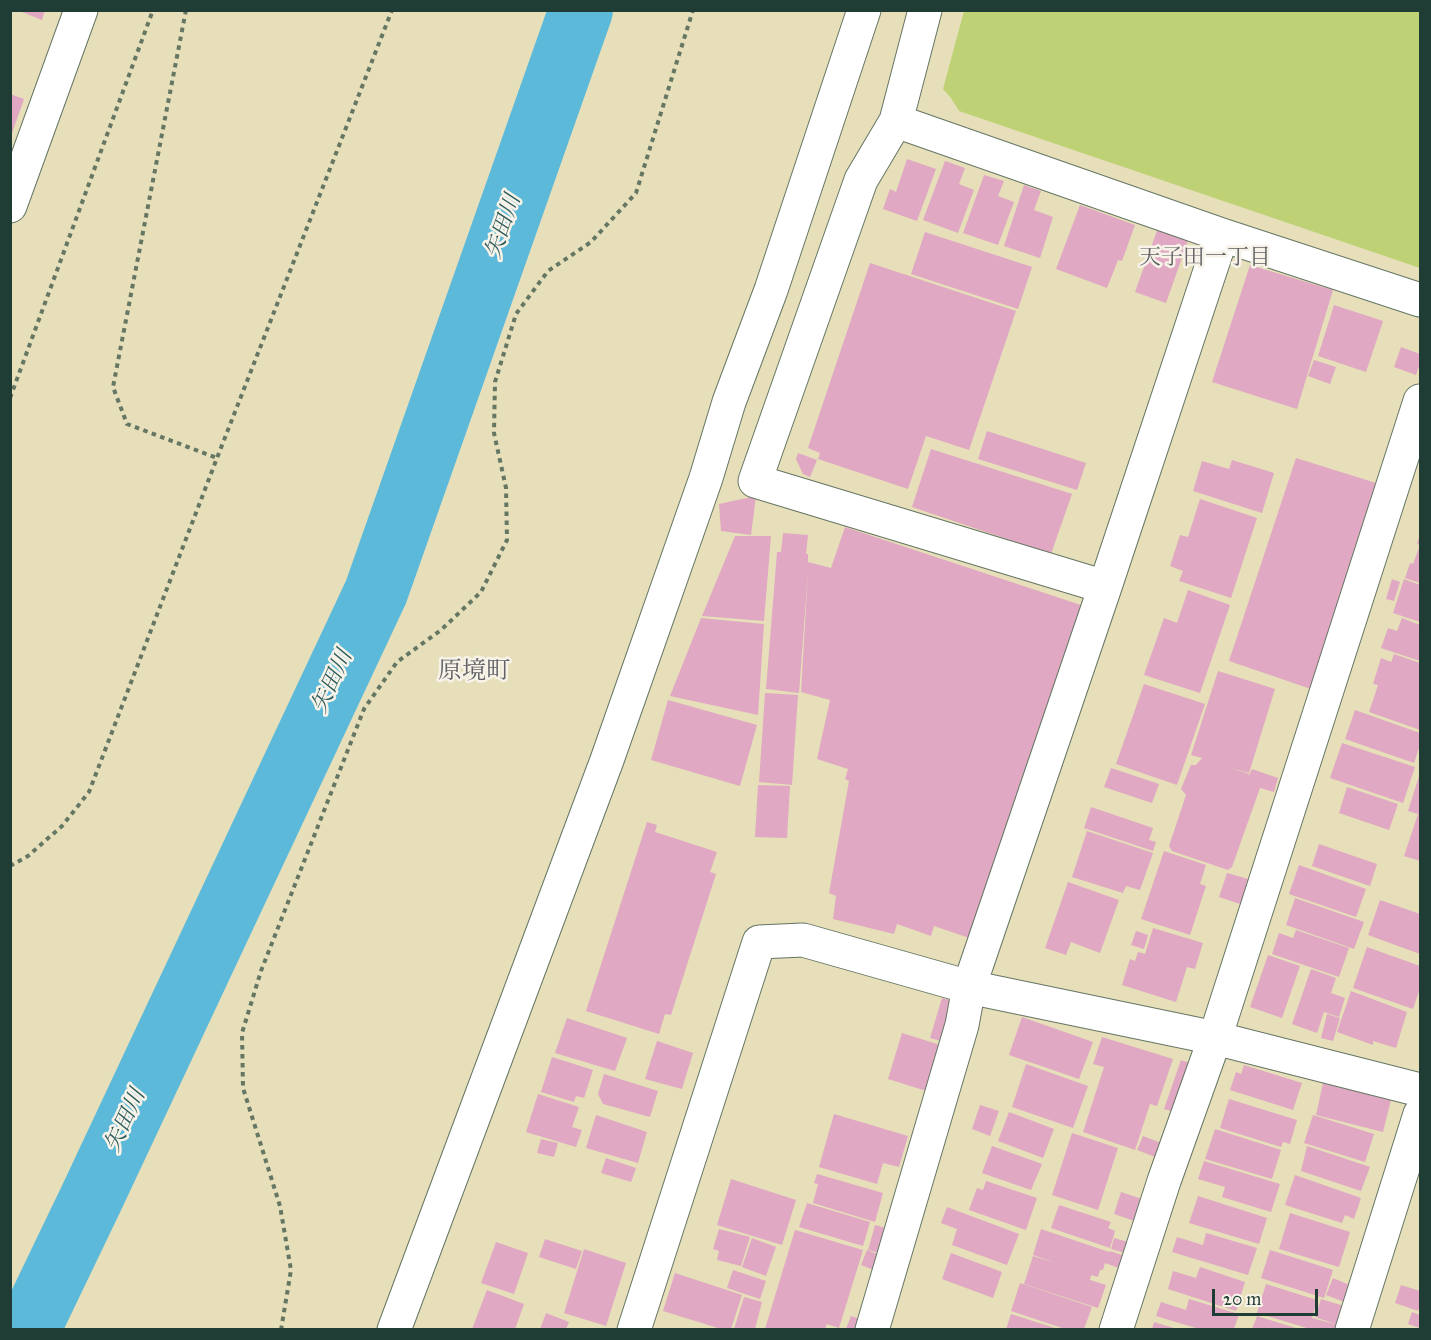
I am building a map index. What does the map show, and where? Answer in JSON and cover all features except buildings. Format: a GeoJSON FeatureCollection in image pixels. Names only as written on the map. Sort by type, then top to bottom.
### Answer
{"type":"FeatureCollection","features":[{"type":"Feature","properties":{"kind":"street"},"geometry":{"type":"LineString","coordinates":[[12,198],[81,10]]}},
{"type":"Feature","properties":{"kind":"street"},"geometry":{"type":"LineString","coordinates":[[394,1329],[611,749],[706,478],[729,402],[771,290],[864,10]]}},
{"type":"Feature","properties":{"kind":"street"},"geometry":{"type":"LineString","coordinates":[[925,10],[896,121],[861,180],[755,481],[1105,587]]}},
{"type":"Feature","properties":{"kind":"street"},"geometry":{"type":"LineString","coordinates":[[896,121],[1222,236],[1420,300]]}},
{"type":"Feature","properties":{"kind":"street"},"geometry":{"type":"LineString","coordinates":[[872,1329],[962,1025],[969,987],[1222,236]]}},
{"type":"Feature","properties":{"kind":"street"},"geometry":{"type":"LineString","coordinates":[[1116,1329],[1164,1181],[1215,1038],[1420,401]]}},
{"type":"Feature","properties":{"kind":"street"},"geometry":{"type":"LineString","coordinates":[[634,1329],[759,942],[802,940],[969,987],[1215,1038],[1420,1090]]}},
{"type":"Feature","properties":{"kind":"street"},"geometry":{"type":"LineString","coordinates":[[1353,1329],[1420,1114]]}},
{"type":"Feature","properties":{"kind":"path"},"geometry":{"type":"LineString","coordinates":[[10,398],[153,10]]}},
{"type":"Feature","properties":{"kind":"path"},"geometry":{"type":"LineString","coordinates":[[186,10],[113,387],[128,424],[217,458]]}},
{"type":"Feature","properties":{"kind":"path"},"geometry":{"type":"LineString","coordinates":[[10,866],[28,856],[62,826],[89,792],[392,10]]}},
{"type":"Feature","properties":{"kind":"path"},"geometry":{"type":"LineString","coordinates":[[281,1329],[291,1270],[280,1206],[243,1088],[242,1033],[261,971],[364,709],[397,662],[441,630],[481,592],[507,540],[506,488],[494,433],[495,382],[516,314],[548,272],[591,242],[636,193],[693,10]]}},
{"type":"Feature","properties":{"kind":"green space"},"geometry":{"type":"Polygon","coordinates":[[[964,11],[1420,11],[1420,268],[959,111],[943,89],[964,11]]]}},
{"type":"Feature","properties":{"kind":"waterway","name":"矢田川"},"geometry":{"type":"LineString","coordinates":[[28,1330],[376,592],[581,10]]}},
{"type":"Feature","properties":{"kind":"district","name":"天子田一丁目"},"geometry":{"type":"Point","coordinates":[1205,259]}},
{"type":"Feature","properties":{"kind":"district","name":"原境町"},"geometry":{"type":"Point","coordinates":[474,672]}}]}
